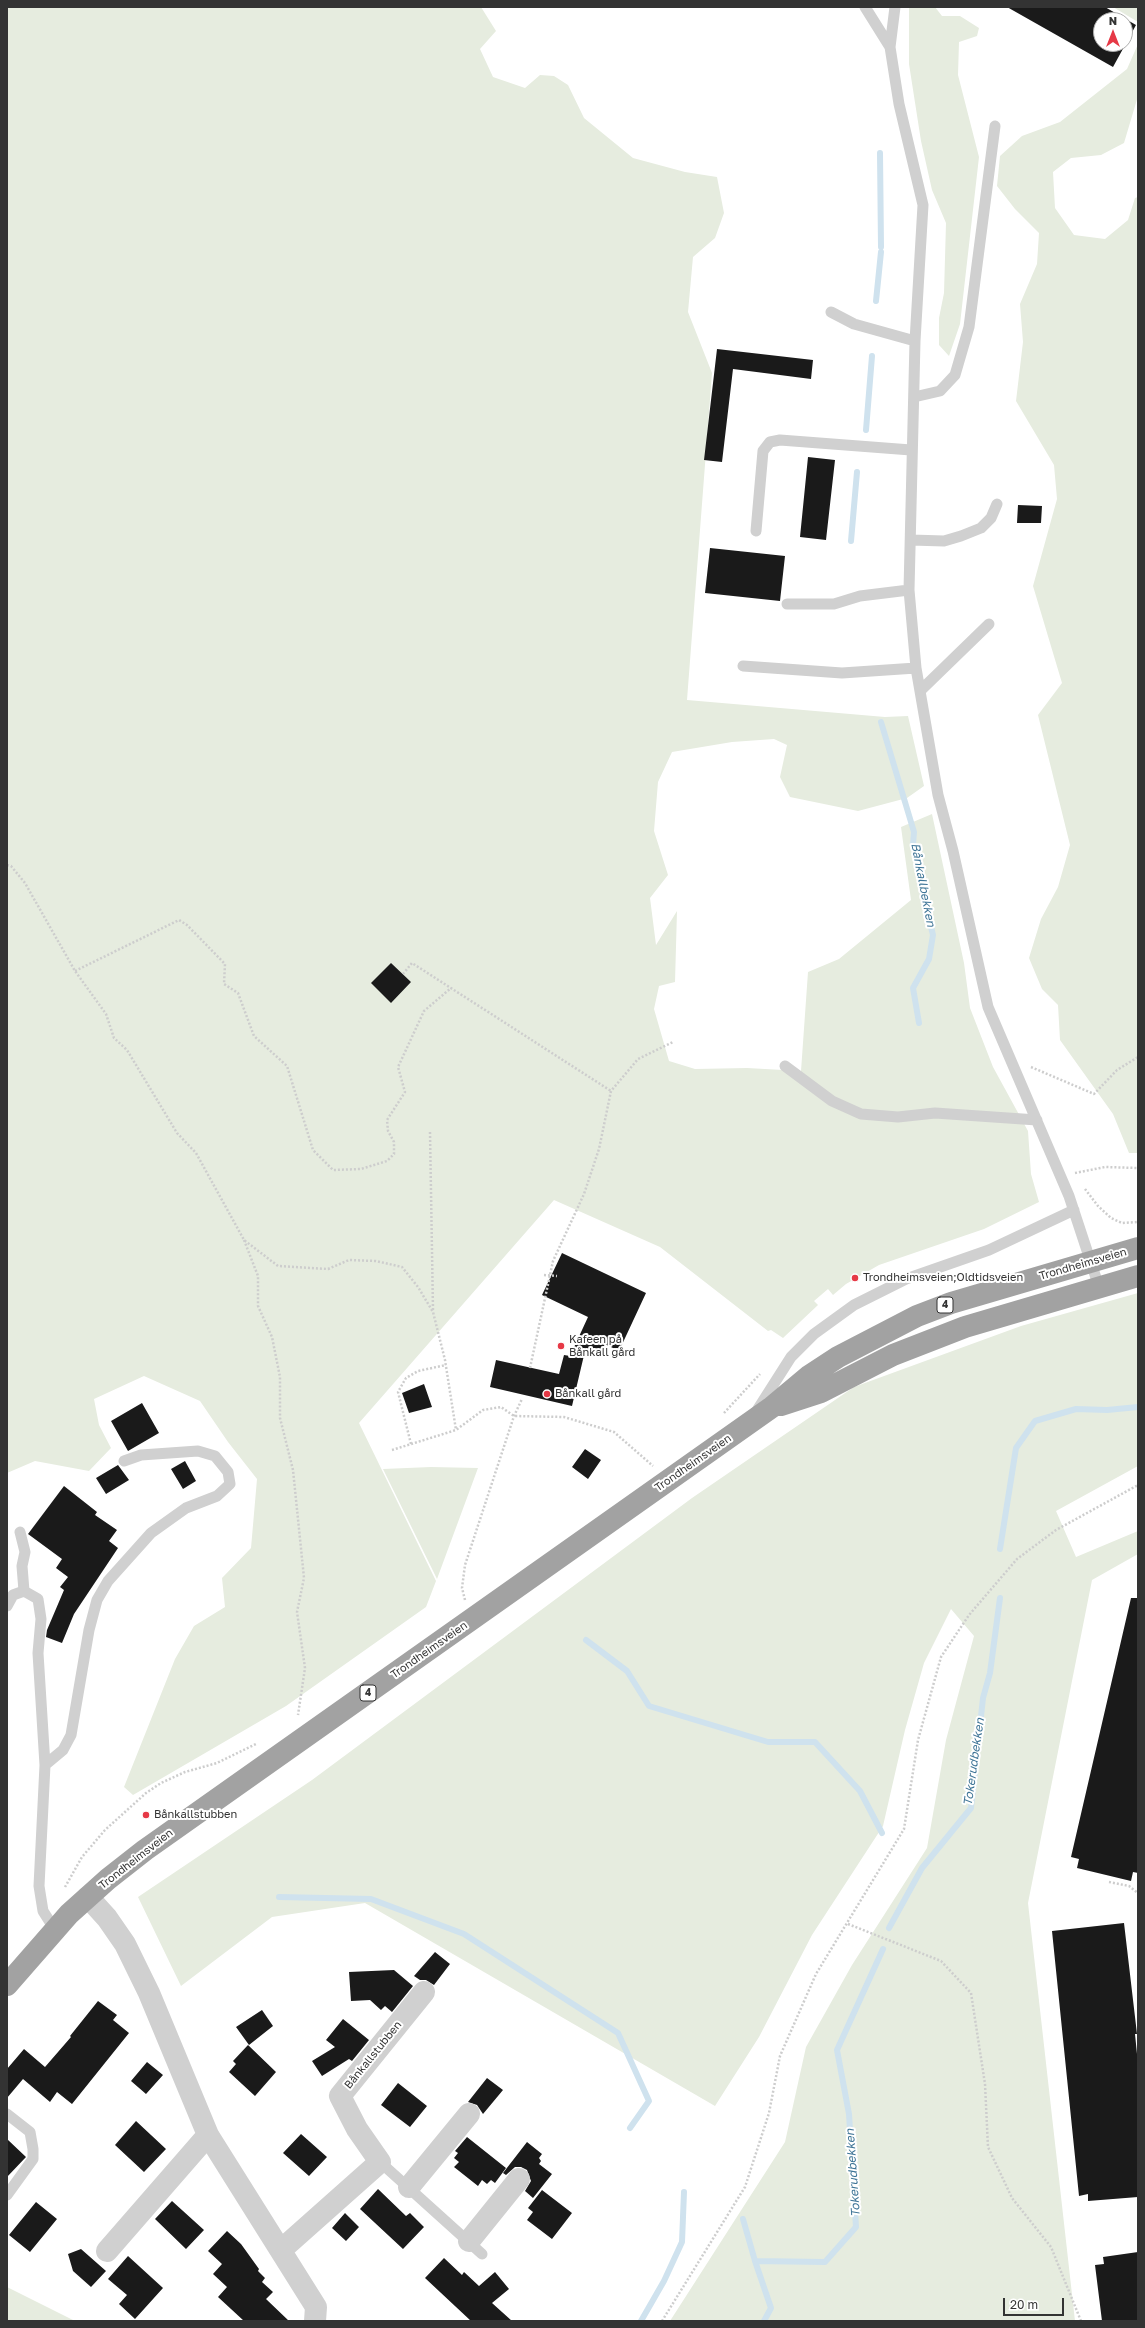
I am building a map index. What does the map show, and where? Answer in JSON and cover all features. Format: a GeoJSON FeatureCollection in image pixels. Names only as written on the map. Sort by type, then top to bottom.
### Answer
{"type":"FeatureCollection","features":[{"type":"Feature","properties":{"kind":"highway","name":"Trondheimsveien"},"geometry":{"type":"LineString","coordinates":[[7,1985],[55,1930],[88,1897],[155,1843],[772,1407],[809,1376],[838,1357],[917,1316],[988,1291],[1138,1248]]}},
{"type":"Feature","properties":{"kind":"highway","name":"Trondheimsveien"},"geometry":{"type":"LineString","coordinates":[[772,1407],[822,1392],[893,1355],[958,1329],[1138,1276]]}},
{"type":"Feature","properties":{"kind":"street"},"geometry":{"type":"LineString","coordinates":[[88,1897],[116,1930],[135,1964],[208,2135],[316,2307],[315,2321]]}},
{"type":"Feature","properties":{"kind":"street","name":"Bånkallstubben"},"geometry":{"type":"LineString","coordinates":[[380,2162],[357,2129],[340,2096],[424,1992]]}},
{"type":"Feature","properties":{"kind":"street"},"geometry":{"type":"LineString","coordinates":[[408,2187],[469,2114]]}},
{"type":"Feature","properties":{"kind":"street"},"geometry":{"type":"LineString","coordinates":[[107,2251],[208,2135]]}},
{"type":"Feature","properties":{"kind":"street"},"geometry":{"type":"LineString","coordinates":[[281,2250],[380,2162]]}},
{"type":"Feature","properties":{"kind":"street","name":"Bånkallstubben"},"geometry":{"type":"LineString","coordinates":[[475,2248],[519,2179]]}},
{"type":"Feature","properties":{"kind":"lane"},"geometry":{"type":"LineString","coordinates":[[866,7],[890,47]]}},
{"type":"Feature","properties":{"kind":"lane"},"geometry":{"type":"LineString","coordinates":[[895,7],[890,47],[899,104],[923,204],[915,341],[911,450],[911,540],[909,590],[916,668],[938,795],[953,851],[988,1007],[1011,1058],[1074,1210],[1099,1287]]}},
{"type":"Feature","properties":{"kind":"lane"},"geometry":{"type":"LineString","coordinates":[[914,397],[940,391],[955,375],[969,327],[995,126]]}},
{"type":"Feature","properties":{"kind":"lane"},"geometry":{"type":"LineString","coordinates":[[830,312],[854,324],[915,341]]}},
{"type":"Feature","properties":{"kind":"lane"},"geometry":{"type":"LineString","coordinates":[[756,531],[763,451],[770,442],[780,440],[911,450]]}},
{"type":"Feature","properties":{"kind":"lane"},"geometry":{"type":"LineString","coordinates":[[911,540],[944,541],[968,534],[981,528],[991,518],[997,504]]}},
{"type":"Feature","properties":{"kind":"lane"},"geometry":{"type":"LineString","coordinates":[[787,604],[834,604],[860,596],[909,590]]}},
{"type":"Feature","properties":{"kind":"lane"},"geometry":{"type":"LineString","coordinates":[[920,691],[989,624]]}},
{"type":"Feature","properties":{"kind":"lane"},"geometry":{"type":"LineString","coordinates":[[744,666],[842,673],[916,668]]}},
{"type":"Feature","properties":{"kind":"lane"},"geometry":{"type":"LineString","coordinates":[[785,1066],[832,1101],[861,1114],[898,1117],[935,1113],[1037,1120]]}},
{"type":"Feature","properties":{"kind":"lane"},"geometry":{"type":"LineString","coordinates":[[749,1423],[791,1357],[833,1319],[878,1292],[906,1279],[989,1250],[1074,1210]]}},
{"type":"Feature","properties":{"kind":"lane"},"geometry":{"type":"LineString","coordinates":[[45,1765],[63,1750],[71,1734],[89,1630],[97,1600],[108,1581],[151,1533],[186,1508],[217,1496],[230,1484],[228,1472],[215,1456],[198,1451],[141,1455],[124,1461]]}},
{"type":"Feature","properties":{"kind":"lane"},"geometry":{"type":"LineString","coordinates":[[20,1532],[25,1552],[22,1566],[24,1591]]}},
{"type":"Feature","properties":{"kind":"lane"},"geometry":{"type":"LineString","coordinates":[[7,1606],[13,1595],[24,1591],[38,1599],[42,1620],[38,1653],[45,1765],[39,1886],[43,1911],[55,1930]]}},
{"type":"Feature","properties":{"kind":"lane"},"geometry":{"type":"LineString","coordinates":[[7,2114],[30,2132],[33,2149],[33,2159],[7,2195]]}},
{"type":"Feature","properties":{"kind":"lane","name":"Bånkallstubben"},"geometry":{"type":"LineString","coordinates":[[380,2162],[475,2248]]}},
{"type":"Feature","properties":{"kind":"path"},"geometry":{"type":"LineString","coordinates":[[7,865],[11,866],[25,883],[75,971],[108,1018],[114,1038],[127,1050],[178,1133],[196,1153],[244,1240],[258,1276],[258,1306],[272,1337],[280,1377],[280,1418],[293,1470],[304,1578],[297,1612],[305,1668],[298,1715]]}},
{"type":"Feature","properties":{"kind":"path"},"geometry":{"type":"LineString","coordinates":[[75,971],[179,920],[186,925],[225,964],[224,984],[238,993],[254,1036],[286,1066],[313,1150],[333,1170],[361,1169],[386,1161],[394,1154],[394,1142],[388,1131],[387,1120],[405,1092],[398,1067],[424,1011],[450,988]]}},
{"type":"Feature","properties":{"kind":"path"},"geometry":{"type":"LineString","coordinates":[[403,974],[412,963],[611,1091]]}},
{"type":"Feature","properties":{"kind":"path"},"geometry":{"type":"LineString","coordinates":[[530,1368],[553,1261],[584,1194],[599,1149],[611,1091],[638,1059],[673,1042]]}},
{"type":"Feature","properties":{"kind":"path"},"geometry":{"type":"LineString","coordinates":[[1011,1058],[1094,1094],[1117,1070],[1138,1057]]}},
{"type":"Feature","properties":{"kind":"path"},"geometry":{"type":"LineString","coordinates":[[430,1132],[433,1312],[446,1366],[456,1430]]}},
{"type":"Feature","properties":{"kind":"path"},"geometry":{"type":"LineString","coordinates":[[1061,1178],[1088,1169],[1105,1167],[1138,1168]]}},
{"type":"Feature","properties":{"kind":"path"},"geometry":{"type":"LineString","coordinates":[[1085,1189],[1098,1206],[1111,1218],[1122,1223],[1138,1222]]}},
{"type":"Feature","properties":{"kind":"path"},"geometry":{"type":"LineString","coordinates":[[244,1240],[278,1266],[328,1269],[349,1260],[376,1261],[402,1267],[418,1287],[433,1312]]}},
{"type":"Feature","properties":{"kind":"path"},"geometry":{"type":"LineString","coordinates":[[544,1275],[557,1276]]}},
{"type":"Feature","properties":{"kind":"path"},"geometry":{"type":"LineString","coordinates":[[411,1444],[398,1392],[406,1378],[418,1371],[446,1366]]}},
{"type":"Feature","properties":{"kind":"path"},"geometry":{"type":"LineString","coordinates":[[722,1416],[761,1373]]}},
{"type":"Feature","properties":{"kind":"path"},"geometry":{"type":"LineString","coordinates":[[475,1617],[464,1598],[462,1576],[514,1416],[522,1399]]}},
{"type":"Feature","properties":{"kind":"path"},"geometry":{"type":"LineString","coordinates":[[392,1450],[456,1430],[483,1410],[500,1407],[514,1416],[564,1417],[614,1432],[653,1466]]}},
{"type":"Feature","properties":{"kind":"path"},"geometry":{"type":"LineString","coordinates":[[646,1470],[659,1462]]}},
{"type":"Feature","properties":{"kind":"path"},"geometry":{"type":"LineString","coordinates":[[662,2321],[745,2187],[769,2113],[780,2056],[816,1974],[848,1924],[904,1829],[918,1740],[941,1657],[969,1615],[1017,1559],[1056,1530],[1138,1485]]}},
{"type":"Feature","properties":{"kind":"path"},"geometry":{"type":"LineString","coordinates":[[457,1603],[470,1594]]}},
{"type":"Feature","properties":{"kind":"path"},"geometry":{"type":"LineString","coordinates":[[292,1719],[304,1711]]}},
{"type":"Feature","properties":{"kind":"path"},"geometry":{"type":"LineString","coordinates":[[64,1888],[69,1882],[73,1871],[82,1857],[105,1830],[146,1793],[161,1783],[185,1772],[217,1763],[258,1742]]}},
{"type":"Feature","properties":{"kind":"path"},"geometry":{"type":"LineString","coordinates":[[1109,1882],[1129,1886],[1138,1893]]}},
{"type":"Feature","properties":{"kind":"path"},"geometry":{"type":"LineString","coordinates":[[848,1924],[941,1961],[972,1993],[986,2084],[988,2147],[1012,2198],[1051,2247],[1080,2320]]}},
{"type":"Feature","properties":{"kind":"shaded area"},"geometry":{"type":"Polygon","coordinates":[[[7,7],[481,7],[496,31],[480,49],[493,77],[525,88],[540,75],[554,76],[568,85],[584,118],[633,158],[685,172],[717,177],[724,213],[715,238],[693,257],[688,312],[712,373],[687,700],[885,717],[908,716],[924,786],[907,798],[858,811],[790,797],[780,777],[787,745],[774,739],[732,742],[672,752],[658,782],[654,831],[668,875],[650,898],[656,945],[677,911],[675,982],[659,986],[654,1009],[669,1061],[695,1069],[747,1068],[801,1071],[808,972],[839,959],[911,900],[901,827],[932,814],[964,963],[970,1008],[993,1067],[1028,1131],[1031,1174],[1039,1202],[984,1229],[879,1265],[846,1284],[833,1295],[828,1289],[814,1301],[818,1305],[783,1338],[771,1330],[768,1331],[660,1247],[554,1200],[359,1423],[436,1581],[426,1607],[286,1706],[133,1795],[124,1787],[175,1659],[194,1626],[225,1607],[222,1578],[251,1548],[257,1479],[228,1442],[200,1401],[144,1376],[94,1399],[99,1425],[111,1448],[89,1471],[35,1461],[7,1473],[7,7]]]}},
{"type":"Feature","properties":{"kind":"shaded area"},"geometry":{"type":"Polygon","coordinates":[[[909,7],[935,7],[942,16],[960,16],[979,28],[977,36],[959,42],[958,75],[979,157],[960,324],[949,356],[939,345],[939,318],[944,293],[946,223],[932,190],[921,141],[909,64],[909,7]]]}},
{"type":"Feature","properties":{"kind":"shaded area"},"geometry":{"type":"Polygon","coordinates":[[[1113,7],[1138,7],[1138,22],[1133,19],[1133,12],[1121,12],[1113,7]]]}},
{"type":"Feature","properties":{"kind":"shaded area"},"geometry":{"type":"Polygon","coordinates":[[[1138,44],[1138,96],[1124,143],[1101,155],[1071,158],[1053,172],[1055,208],[1074,235],[1105,239],[1128,220],[1135,198],[1138,197],[1138,1153],[1129,1153],[1113,1114],[1060,1040],[1058,1005],[1042,989],[1029,958],[1041,919],[1058,887],[1070,845],[1038,715],[1062,683],[1033,586],[1057,499],[1054,465],[1016,401],[1023,342],[1020,304],[1037,264],[1039,233],[1015,209],[997,186],[1000,156],[1022,136],[1060,122],[1127,69],[1138,44]]]}},
{"type":"Feature","properties":{"kind":"shaded area"},"geometry":{"type":"Polygon","coordinates":[[[1138,1293],[1138,1466],[1056,1511],[1076,1557],[1138,1531],[1138,1554],[1092,1580],[1028,1903],[1075,2321],[670,2321],[785,2142],[806,2047],[852,1965],[927,1848],[946,1740],[974,1636],[951,1609],[924,1663],[905,1730],[883,1826],[812,1935],[759,2037],[715,2106],[365,1903],[272,1917],[181,1986],[138,1897],[312,1780],[692,1498],[854,1387],[1021,1326],[1138,1293]]]}},
{"type":"Feature","properties":{"kind":"shaded area"},"geometry":{"type":"Polygon","coordinates":[[[431,1467],[478,1468],[437,1579],[383,1469],[431,1467]]]}},
{"type":"Feature","properties":{"kind":"shaded area"},"geometry":{"type":"Polygon","coordinates":[[[7,2287],[75,2321],[7,2321],[7,2287]]]}},
{"type":"Feature","properties":{"kind":"building"},"geometry":{"type":"Polygon","coordinates":[[[1007,7],[1105,7],[1114,12],[1093,12],[1093,52],[1121,52],[1113,67],[1007,7]]]}},
{"type":"Feature","properties":{"kind":"building"},"geometry":{"type":"Polygon","coordinates":[[[1133,23],[1136,25],[1133,30],[1133,23]]]}},
{"type":"Feature","properties":{"kind":"building"},"geometry":{"type":"Polygon","coordinates":[[[717,349],[813,360],[811,379],[733,369],[722,462],[704,460],[717,349]]]}},
{"type":"Feature","properties":{"kind":"building"},"geometry":{"type":"Polygon","coordinates":[[[808,457],[835,460],[826,540],[800,537],[808,457]]]}},
{"type":"Feature","properties":{"kind":"building"},"geometry":{"type":"Polygon","coordinates":[[[1018,505],[1042,506],[1041,523],[1017,523],[1018,505]]]}},
{"type":"Feature","properties":{"kind":"building"},"geometry":{"type":"Polygon","coordinates":[[[710,548],[785,556],[780,601],[705,593],[710,548]]]}},
{"type":"Feature","properties":{"kind":"building"},"geometry":{"type":"Polygon","coordinates":[[[391,963],[411,982],[391,1003],[371,983],[391,963]]]}},
{"type":"Feature","properties":{"kind":"building"},"geometry":{"type":"Polygon","coordinates":[[[562,1253],[646,1293],[619,1351],[605,1344],[598,1357],[585,1351],[572,1406],[490,1387],[496,1360],[559,1374],[564,1355],[570,1356],[588,1317],[542,1295],[562,1253]]]}},
{"type":"Feature","properties":{"kind":"building"},"geometry":{"type":"Polygon","coordinates":[[[424,1384],[432,1407],[409,1413],[402,1393],[424,1384]]]}},
{"type":"Feature","properties":{"kind":"building"},"geometry":{"type":"Polygon","coordinates":[[[142,1403],[159,1433],[128,1451],[111,1421],[142,1403]]]}},
{"type":"Feature","properties":{"kind":"building"},"geometry":{"type":"Polygon","coordinates":[[[585,1449],[601,1460],[588,1479],[572,1467],[585,1449]]]}},
{"type":"Feature","properties":{"kind":"building"},"geometry":{"type":"Polygon","coordinates":[[[185,1461],[196,1481],[183,1489],[171,1469],[185,1461]]]}},
{"type":"Feature","properties":{"kind":"building"},"geometry":{"type":"Polygon","coordinates":[[[118,1465],[129,1480],[106,1494],[96,1478],[118,1465]]]}},
{"type":"Feature","properties":{"kind":"building"},"geometry":{"type":"Polygon","coordinates":[[[64,1486],[97,1512],[95,1515],[117,1530],[109,1541],[118,1548],[74,1614],[62,1643],[46,1637],[47,1630],[64,1590],[60,1587],[68,1577],[56,1568],[62,1559],[28,1534],[64,1486]]]}},
{"type":"Feature","properties":{"kind":"building"},"geometry":{"type":"Polygon","coordinates":[[[1131,1598],[1138,1598],[1138,1873],[1133,1872],[1131,1881],[1077,1868],[1079,1859],[1071,1857],[1131,1598]]]}},
{"type":"Feature","properties":{"kind":"building"},"geometry":{"type":"Polygon","coordinates":[[[1124,1923],[1137,2034],[1135,2034],[1138,2064],[1138,2197],[1088,2201],[1088,2194],[1079,2196],[1052,1931],[1124,1923]]]}},
{"type":"Feature","properties":{"kind":"building"},"geometry":{"type":"Polygon","coordinates":[[[435,1952],[450,1964],[434,1985],[426,1980],[420,1980],[414,1976],[435,1952]]]}},
{"type":"Feature","properties":{"kind":"building"},"geometry":{"type":"Polygon","coordinates":[[[394,1970],[413,1986],[392,2012],[385,2006],[381,2010],[370,2000],[351,2001],[349,1972],[394,1970]]]}},
{"type":"Feature","properties":{"kind":"building"},"geometry":{"type":"Polygon","coordinates":[[[98,2001],[117,2015],[113,2020],[129,2033],[72,2104],[57,2092],[50,2102],[23,2079],[7,2098],[7,2069],[24,2049],[45,2067],[71,2037],[70,2036],[98,2001]]]}},
{"type":"Feature","properties":{"kind":"building"},"geometry":{"type":"Polygon","coordinates":[[[262,2010],[273,2026],[249,2045],[236,2027],[262,2010]]]}},
{"type":"Feature","properties":{"kind":"building"},"geometry":{"type":"Polygon","coordinates":[[[343,2019],[369,2040],[352,2061],[349,2059],[322,2076],[312,2061],[335,2047],[326,2040],[343,2019]]]}},
{"type":"Feature","properties":{"kind":"building"},"geometry":{"type":"Polygon","coordinates":[[[248,2045],[276,2072],[255,2096],[229,2072],[236,2064],[233,2061],[248,2045]]]}},
{"type":"Feature","properties":{"kind":"building"},"geometry":{"type":"Polygon","coordinates":[[[147,2062],[163,2075],[146,2094],[131,2081],[147,2062]]]}},
{"type":"Feature","properties":{"kind":"building"},"geometry":{"type":"Polygon","coordinates":[[[487,2078],[503,2090],[483,2114],[477,2105],[468,2102],[487,2078]]]}},
{"type":"Feature","properties":{"kind":"building"},"geometry":{"type":"Polygon","coordinates":[[[398,2083],[427,2106],[410,2127],[381,2105],[398,2083]]]}},
{"type":"Feature","properties":{"kind":"building"},"geometry":{"type":"Polygon","coordinates":[[[136,2121],[166,2149],[144,2172],[115,2145],[136,2121]]]}},
{"type":"Feature","properties":{"kind":"building"},"geometry":{"type":"Polygon","coordinates":[[[301,2134],[327,2157],[309,2176],[283,2153],[301,2134]]]}},
{"type":"Feature","properties":{"kind":"building"},"geometry":{"type":"Polygon","coordinates":[[[467,2137],[506,2168],[495,2183],[491,2180],[487,2184],[482,2180],[478,2186],[454,2167],[459,2162],[454,2158],[458,2153],[455,2151],[467,2137]]]}},
{"type":"Feature","properties":{"kind":"building"},"geometry":{"type":"Polygon","coordinates":[[[7,2139],[26,2157],[7,2177],[7,2139]]]}},
{"type":"Feature","properties":{"kind":"building"},"geometry":{"type":"Polygon","coordinates":[[[527,2142],[542,2154],[539,2158],[541,2161],[539,2164],[552,2174],[533,2198],[525,2191],[531,2181],[527,2170],[521,2167],[515,2167],[506,2175],[503,2173],[527,2142]]]}},
{"type":"Feature","properties":{"kind":"building"},"geometry":{"type":"Polygon","coordinates":[[[378,2189],[406,2216],[410,2213],[424,2227],[403,2249],[360,2209],[378,2189]]]}},
{"type":"Feature","properties":{"kind":"building"},"geometry":{"type":"Polygon","coordinates":[[[542,2190],[572,2213],[552,2239],[527,2220],[533,2212],[528,2208],[542,2190]]]}},
{"type":"Feature","properties":{"kind":"building"},"geometry":{"type":"Polygon","coordinates":[[[172,2201],[204,2230],[186,2249],[155,2219],[172,2201]]]}},
{"type":"Feature","properties":{"kind":"building"},"geometry":{"type":"Polygon","coordinates":[[[36,2202],[57,2219],[30,2252],[9,2235],[36,2202]]]}},
{"type":"Feature","properties":{"kind":"building"},"geometry":{"type":"Polygon","coordinates":[[[345,2213],[359,2227],[346,2241],[332,2228],[345,2213]]]}},
{"type":"Feature","properties":{"kind":"building"},"geometry":{"type":"Polygon","coordinates":[[[227,2231],[241,2244],[259,2269],[258,2271],[265,2278],[262,2282],[273,2292],[266,2299],[289,2321],[244,2321],[218,2297],[227,2287],[213,2274],[222,2264],[208,2251],[227,2231]]]}},
{"type":"Feature","properties":{"kind":"building"},"geometry":{"type":"Polygon","coordinates":[[[81,2249],[106,2271],[91,2287],[73,2271],[68,2254],[81,2249]]]}},
{"type":"Feature","properties":{"kind":"building"},"geometry":{"type":"Polygon","coordinates":[[[1138,2252],[1138,2321],[1102,2321],[1095,2265],[1104,2264],[1103,2257],[1138,2252]]]}},
{"type":"Feature","properties":{"kind":"building"},"geometry":{"type":"Polygon","coordinates":[[[128,2256],[163,2288],[135,2319],[119,2304],[127,2295],[108,2279],[128,2256]]]}},
{"type":"Feature","properties":{"kind":"building"},"geometry":{"type":"Polygon","coordinates":[[[444,2258],[462,2275],[464,2272],[479,2286],[495,2272],[509,2289],[492,2303],[512,2321],[471,2321],[425,2278],[444,2258]]]}},
{"type":"Feature","properties":{"kind":"waterway","name":"Bånkallbekken"},"geometry":{"type":"LineString","coordinates":[[880,153],[881,247]]}},
{"type":"Feature","properties":{"kind":"waterway","name":"Bånkallbekken"},"geometry":{"type":"LineString","coordinates":[[876,301],[881,252]]}},
{"type":"Feature","properties":{"kind":"waterway","name":"Bånkallbekken"},"geometry":{"type":"LineString","coordinates":[[866,430],[872,356]]}},
{"type":"Feature","properties":{"kind":"waterway","name":"Bånkallbekken"},"geometry":{"type":"LineString","coordinates":[[851,541],[857,472]]}},
{"type":"Feature","properties":{"kind":"waterway","name":"Bånkallbekken"},"geometry":{"type":"LineString","coordinates":[[881,722],[914,832],[913,845],[922,874],[920,882],[933,935],[929,959],[913,988],[919,1023]]}},
{"type":"Feature","properties":{"kind":"waterway","name":"Tokerudbekken"},"geometry":{"type":"LineString","coordinates":[[1000,1549],[1016,1448],[1035,1421],[1076,1409],[1107,1410],[1138,1407]]}},
{"type":"Feature","properties":{"kind":"waterway","name":"Tokerudbekken"},"geometry":{"type":"LineString","coordinates":[[889,1928],[922,1868],[971,1808],[983,1698],[990,1673],[1000,1598]]}},
{"type":"Feature","properties":{"kind":"waterway"},"geometry":{"type":"LineString","coordinates":[[586,1640],[627,1671],[649,1706],[768,1742],[815,1742],[860,1791],[882,1833]]}},
{"type":"Feature","properties":{"kind":"waterway"},"geometry":{"type":"LineString","coordinates":[[279,1897],[371,1899],[464,1934],[618,2033],[649,2101],[630,2128]]}},
{"type":"Feature","properties":{"kind":"waterway","name":"Tokerudbekken"},"geometry":{"type":"LineString","coordinates":[[764,2321],[771,2308],[755,2261],[825,2262],[856,2227],[849,2114],[837,2050],[883,1949]]}},
{"type":"Feature","properties":{"kind":"waterway"},"geometry":{"type":"LineString","coordinates":[[641,2321],[664,2281],[682,2242],[684,2192]]}},
{"type":"Feature","properties":{"kind":"waterway"},"geometry":{"type":"LineString","coordinates":[[743,2219],[755,2261]]}},
{"type":"Feature","properties":{"kind":"place","name":"Trondheimsveien;Oldtidsveien"},"geometry":{"type":"Point","coordinates":[855,1278]}},
{"type":"Feature","properties":{"kind":"place","name":"Kafeen på Bånkall gård"},"geometry":{"type":"Point","coordinates":[561,1346]}},
{"type":"Feature","properties":{"kind":"place","name":"Bånkall gård"},"geometry":{"type":"Point","coordinates":[547,1394]}},
{"type":"Feature","properties":{"kind":"place","name":"Bånkallstubben"},"geometry":{"type":"Point","coordinates":[146,1815]}}]}
